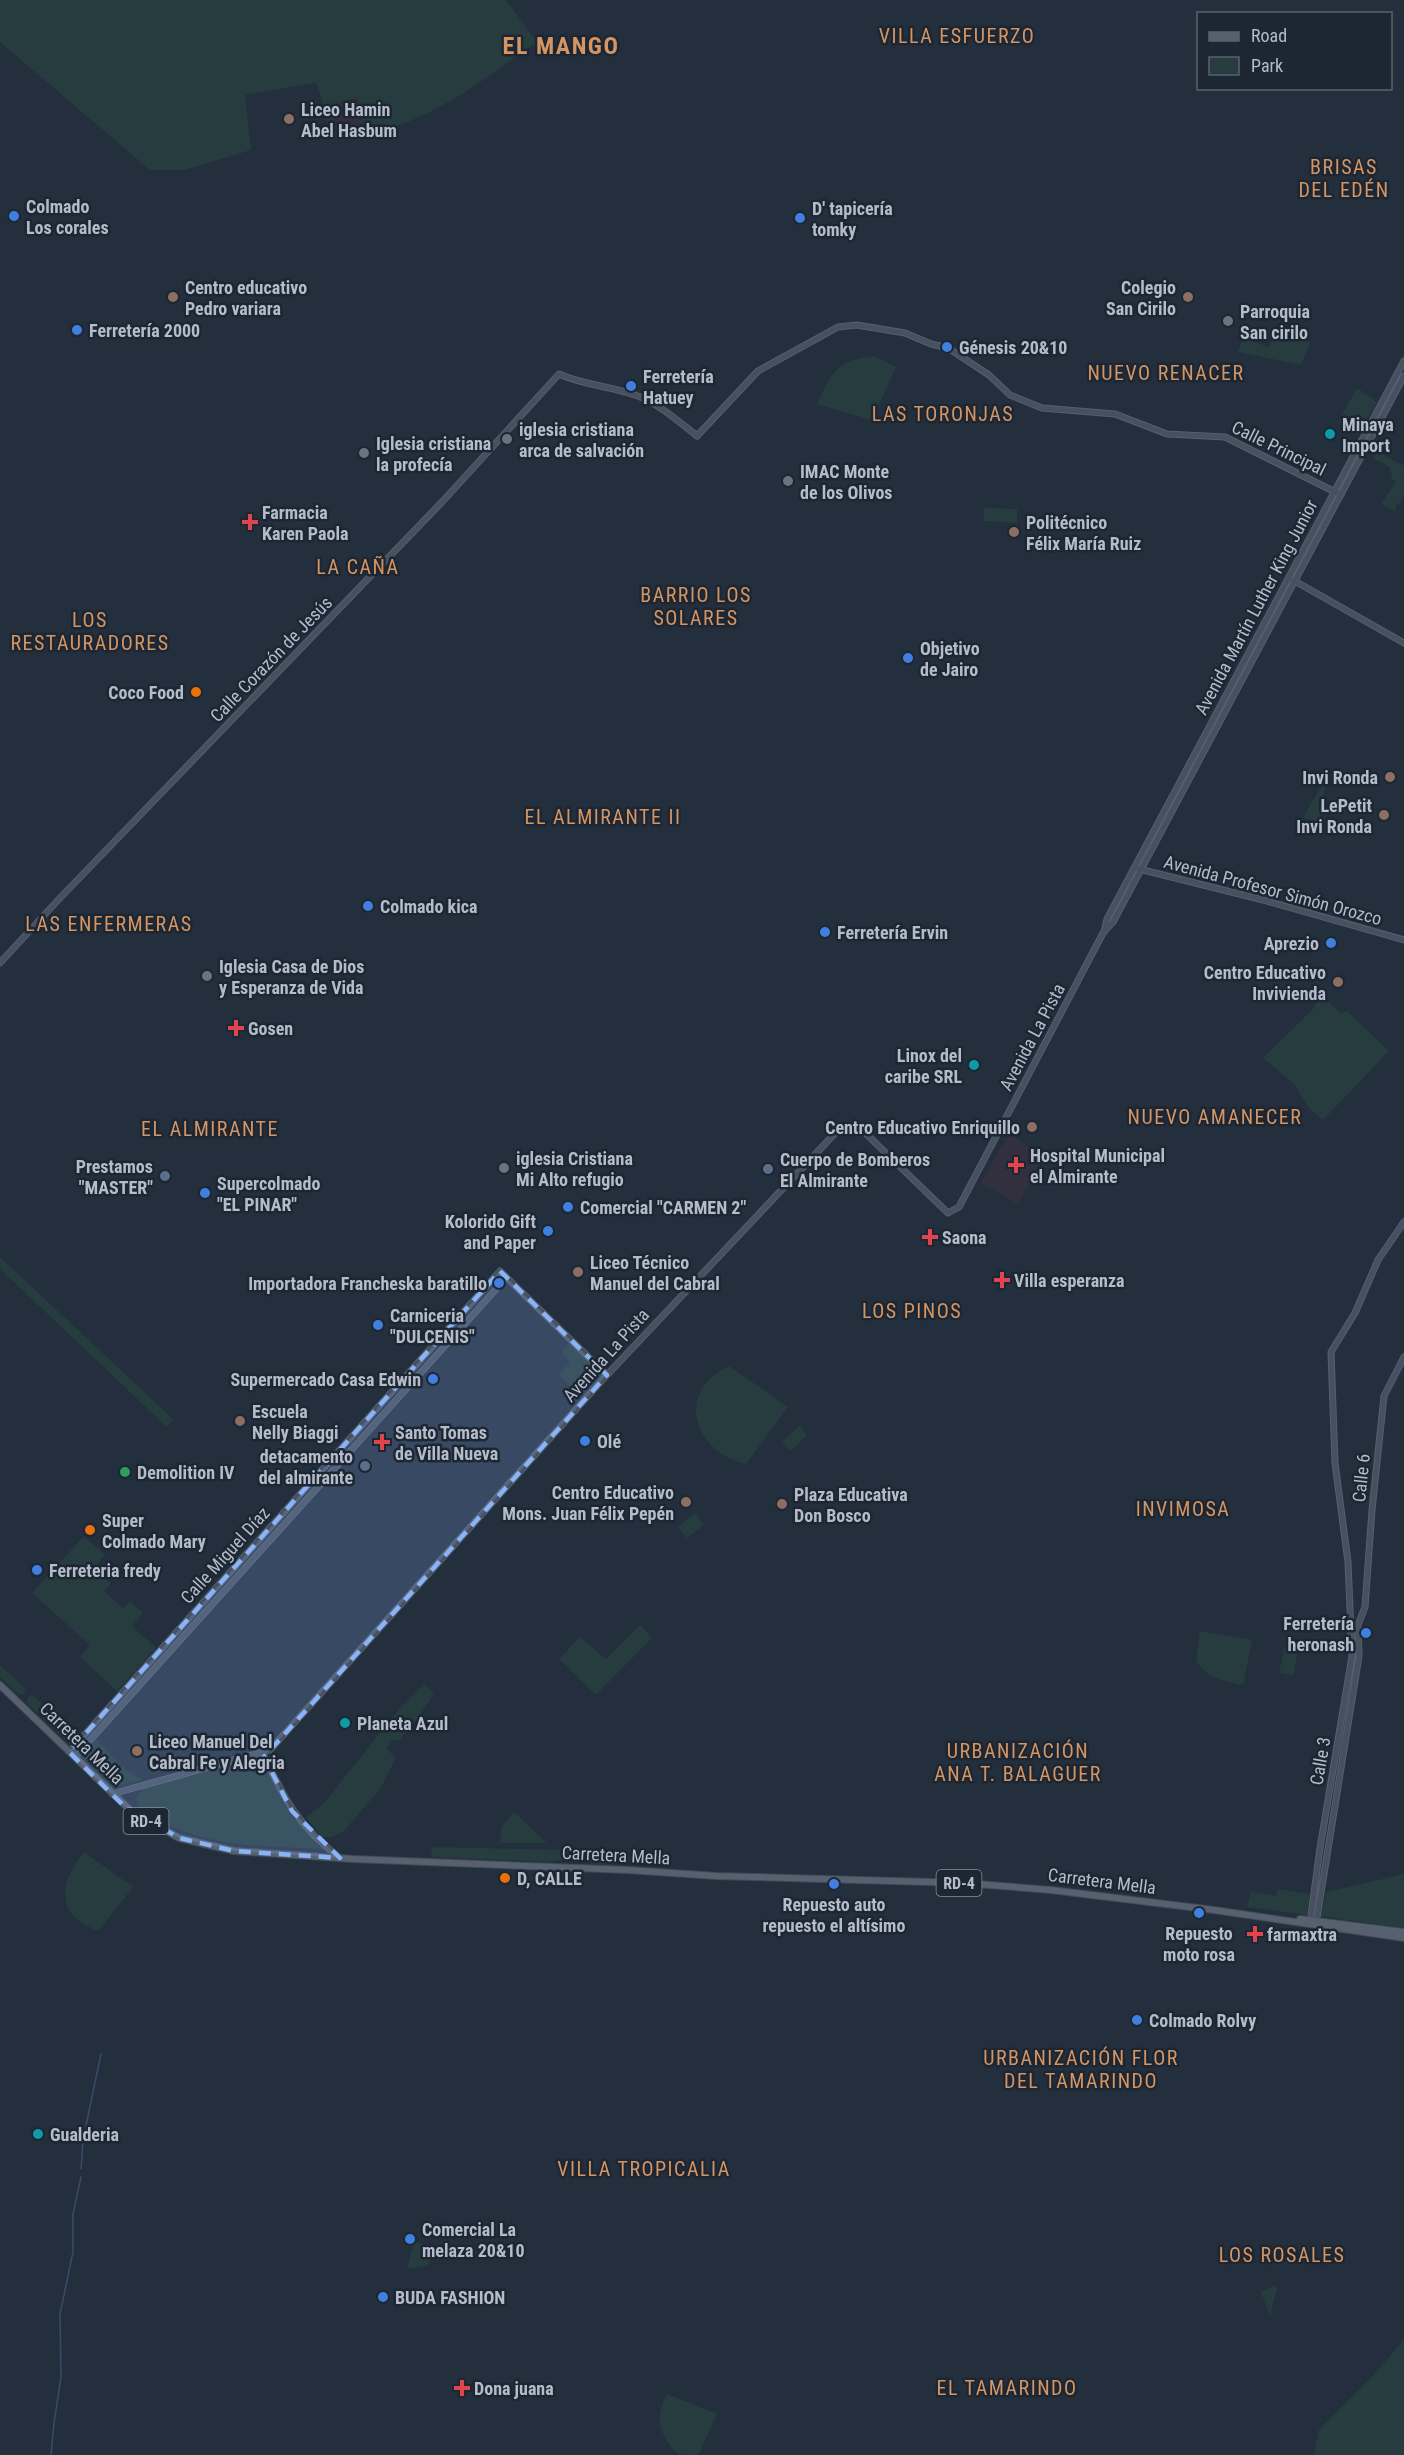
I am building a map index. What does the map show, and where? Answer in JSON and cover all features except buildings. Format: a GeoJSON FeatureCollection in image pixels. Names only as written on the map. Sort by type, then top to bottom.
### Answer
{"type":"FeatureCollection","features":[{"type":"Feature","properties":{"kind":"main road","name":"Carretera Mella"},"geometry":{"type":"LineString","coordinates":[[0,1685],[132,1812],[179,1838],[234,1851],[340,1858],[626,1869],[716,1876],[964,1883],[1051,1890],[1313,1923]]}},
{"type":"Feature","properties":{"kind":"main road","name":"RD-4"},"geometry":{"type":"LineString","coordinates":[[1313,1923],[1404,1932]]}},
{"type":"Feature","properties":{"kind":"main road","name":"RD-4"},"geometry":{"type":"LineString","coordinates":[[1313,1923],[1404,1938]]}},
{"type":"Feature","properties":{"kind":"street","name":"Calle Principal"},"geometry":{"type":"LineString","coordinates":[[559,374],[572,380],[642,398],[665,411],[697,436],[758,371],[838,327],[857,324],[905,333],[948,348],[989,375],[1010,395],[1042,408],[1115,414],[1167,434],[1225,437],[1341,495]]}},
{"type":"Feature","properties":{"kind":"street","name":"Avenida Martín Luther King Junior"},"geometry":{"type":"LineString","coordinates":[[1137,869],[1404,361]]}},
{"type":"Feature","properties":{"kind":"street","name":"Calle Corazón de Jesús"},"geometry":{"type":"LineString","coordinates":[[1,962],[442,502],[559,374]]}},
{"type":"Feature","properties":{"kind":"street","name":"Avenida Martín Luther King Junior"},"geometry":{"type":"LineString","coordinates":[[1137,869],[1296,581],[1404,376]]}},
{"type":"Feature","properties":{"kind":"street"},"geometry":{"type":"LineString","coordinates":[[1289,578],[1404,643]]}},
{"type":"Feature","properties":{"kind":"street","name":"Avenida La Pista"},"geometry":{"type":"LineString","coordinates":[[112,1794],[262,1754],[275,1746],[608,1375],[820,1147],[846,1125],[860,1128],[948,1213],[956,1210],[1103,933],[1113,922],[1137,869]]}},
{"type":"Feature","properties":{"kind":"street","name":"Avenida Profesor Simón Orozco"},"geometry":{"type":"LineString","coordinates":[[1137,869],[1263,900],[1404,940]]}},
{"type":"Feature","properties":{"kind":"street","name":"Calle 3"},"geometry":{"type":"LineString","coordinates":[[1313,1923],[1320,1848],[1352,1656],[1348,1562],[1335,1463],[1331,1352],[1355,1313],[1378,1260],[1404,1222]]}},
{"type":"Feature","properties":{"kind":"street","name":"Calle Miguel Díaz"},"geometry":{"type":"LineString","coordinates":[[69,1752],[500,1271],[508,1280],[75,1757]]}},
{"type":"Feature","properties":{"kind":"street"},"geometry":{"type":"LineString","coordinates":[[508,1280],[608,1375]]}},
{"type":"Feature","properties":{"kind":"street","name":"Calle 6"},"geometry":{"type":"LineString","coordinates":[[1365,1607],[1384,1396],[1404,1357]]}},
{"type":"Feature","properties":{"kind":"street","name":"Calle 3"},"geometry":{"type":"LineString","coordinates":[[1313,1923],[1359,1656],[1358,1625],[1365,1607]]}},
{"type":"Feature","properties":{"kind":"street"},"geometry":{"type":"LineString","coordinates":[[262,1754],[292,1811],[318,1840],[340,1858]]}},
{"type":"Feature","properties":{"kind":"highlighted area"},"geometry":{"type":"Polygon","coordinates":[[[500,1271],[607,1375],[264,1757],[292,1811],[340,1858],[234,1851],[179,1838],[124,1806],[69,1752],[500,1271]]]}},
{"type":"Feature","properties":{"kind":"shaded area"},"geometry":{"type":"Polygon","coordinates":[[[357,97],[366,133],[348,137],[331,137],[323,105],[357,97]]]}},
{"type":"Feature","properties":{"kind":"shaded area","name":"Hospital Municipal el Almirante"},"geometry":{"type":"Polygon","coordinates":[[[1009,1133],[1044,1157],[1018,1204],[981,1183],[1009,1133]]]}},
{"type":"Feature","properties":{"kind":"green space"},"geometry":{"type":"Polygon","coordinates":[[[0,0],[506,0],[537,42],[477,84],[436,109],[391,128],[367,134],[357,97],[324,107],[317,85],[314,83],[245,95],[251,150],[185,170],[150,170],[0,42],[0,0]]]}},
{"type":"Feature","properties":{"kind":"green space"},"geometry":{"type":"Polygon","coordinates":[[[1278,325],[1310,343],[1301,365],[1238,352],[1243,338],[1269,347],[1278,325]]]}},
{"type":"Feature","properties":{"kind":"green space"},"geometry":{"type":"Polygon","coordinates":[[[874,356],[896,367],[872,420],[817,404],[837,370],[852,361],[874,356]]]}},
{"type":"Feature","properties":{"kind":"green space"},"geometry":{"type":"Polygon","coordinates":[[[1357,388],[1377,402],[1358,435],[1338,422],[1357,388]]]}},
{"type":"Feature","properties":{"kind":"green space"},"geometry":{"type":"Polygon","coordinates":[[[1375,450],[1404,466],[1404,496],[1399,504],[1397,503],[1395,511],[1381,504],[1396,482],[1392,479],[1390,467],[1373,458],[1375,450]]]}},
{"type":"Feature","properties":{"kind":"green space"},"geometry":{"type":"Polygon","coordinates":[[[984,508],[1017,509],[1017,523],[984,521],[984,508]]]}},
{"type":"Feature","properties":{"kind":"green space"},"geometry":{"type":"Polygon","coordinates":[[[1322,785],[1325,786],[1319,822],[1303,818],[1322,785]]]}},
{"type":"Feature","properties":{"kind":"green space"},"geometry":{"type":"Polygon","coordinates":[[[1320,995],[1341,1013],[1347,1011],[1389,1051],[1323,1120],[1309,1108],[1294,1084],[1263,1058],[1314,1008],[1320,995]]]}},
{"type":"Feature","properties":{"kind":"green space"},"geometry":{"type":"Polygon","coordinates":[[[0,1257],[173,1419],[167,1427],[0,1269],[0,1257]]]}},
{"type":"Feature","properties":{"kind":"green space"},"geometry":{"type":"Polygon","coordinates":[[[570,1341],[607,1375],[584,1402],[559,1374],[570,1363],[562,1352],[570,1341]]]}},
{"type":"Feature","properties":{"kind":"green space"},"geometry":{"type":"Polygon","coordinates":[[[729,1366],[788,1407],[746,1464],[718,1452],[700,1429],[696,1416],[697,1403],[702,1389],[715,1375],[729,1366]]]}},
{"type":"Feature","properties":{"kind":"green space"},"geometry":{"type":"Polygon","coordinates":[[[799,1426],[807,1435],[791,1451],[782,1442],[799,1426]]]}},
{"type":"Feature","properties":{"kind":"green space"},"geometry":{"type":"Polygon","coordinates":[[[695,1513],[704,1525],[687,1538],[678,1527],[695,1513]]]}},
{"type":"Feature","properties":{"kind":"green space"},"geometry":{"type":"Polygon","coordinates":[[[84,1536],[105,1555],[94,1568],[111,1583],[104,1591],[123,1608],[130,1601],[143,1613],[132,1626],[156,1648],[117,1691],[80,1657],[90,1645],[32,1593],[84,1536]]]}},
{"type":"Feature","properties":{"kind":"green space"},"geometry":{"type":"Polygon","coordinates":[[[640,1625],[652,1638],[596,1695],[559,1659],[580,1637],[606,1659],[640,1625]]]}},
{"type":"Feature","properties":{"kind":"green space"},"geometry":{"type":"Polygon","coordinates":[[[1200,1631],[1252,1640],[1243,1685],[1216,1678],[1206,1672],[1196,1661],[1200,1631]]]}},
{"type":"Feature","properties":{"kind":"green space"},"geometry":{"type":"Polygon","coordinates":[[[1285,1646],[1298,1649],[1293,1676],[1279,1673],[1285,1646]]]}},
{"type":"Feature","properties":{"kind":"green space"},"geometry":{"type":"Polygon","coordinates":[[[0,1665],[26,1689],[24,1694],[20,1695],[0,1677],[0,1665]]]}},
{"type":"Feature","properties":{"kind":"green space"},"geometry":{"type":"Polygon","coordinates":[[[424,1684],[434,1693],[398,1742],[394,1739],[386,1748],[396,1758],[380,1789],[344,1831],[332,1837],[322,1837],[306,1817],[324,1803],[400,1708],[424,1684]]]}},
{"type":"Feature","properties":{"kind":"green space"},"geometry":{"type":"Polygon","coordinates":[[[32,1695],[78,1734],[76,1741],[69,1744],[27,1703],[28,1697],[32,1695]]]}},
{"type":"Feature","properties":{"kind":"green space"},"geometry":{"type":"Polygon","coordinates":[[[96,1739],[121,1766],[142,1780],[118,1786],[107,1780],[82,1756],[96,1739]]]}},
{"type":"Feature","properties":{"kind":"green space"},"geometry":{"type":"Polygon","coordinates":[[[258,1760],[264,1764],[290,1814],[322,1849],[237,1844],[195,1835],[175,1828],[146,1812],[138,1804],[137,1796],[144,1788],[258,1760]]]}},
{"type":"Feature","properties":{"kind":"green space"},"geometry":{"type":"Polygon","coordinates":[[[514,1812],[547,1843],[500,1843],[502,1826],[514,1812]]]}},
{"type":"Feature","properties":{"kind":"green space"},"geometry":{"type":"Polygon","coordinates":[[[435,1847],[605,1851],[616,1864],[600,1865],[576,1860],[552,1862],[432,1857],[431,1849],[435,1847]]]}},
{"type":"Feature","properties":{"kind":"green space"},"geometry":{"type":"Polygon","coordinates":[[[84,1852],[133,1887],[98,1931],[74,1916],[65,1897],[69,1875],[84,1852]]]}},
{"type":"Feature","properties":{"kind":"green space"},"geometry":{"type":"Polygon","coordinates":[[[1404,1874],[1404,1928],[1321,1916],[1326,1892],[1404,1874]]]}},
{"type":"Feature","properties":{"kind":"green space"},"geometry":{"type":"Polygon","coordinates":[[[1278,1889],[1310,1894],[1307,1915],[1247,1907],[1251,1892],[1276,1896],[1278,1889]]]}},
{"type":"Feature","properties":{"kind":"green space"},"geometry":{"type":"Polygon","coordinates":[[[414,2241],[437,2249],[427,2266],[407,2269],[414,2241]]]}},
{"type":"Feature","properties":{"kind":"green space"},"geometry":{"type":"Polygon","coordinates":[[[1273,2286],[1277,2288],[1270,2316],[1261,2292],[1273,2286]]]}},
{"type":"Feature","properties":{"kind":"green space"},"geometry":{"type":"Polygon","coordinates":[[[1404,2339],[1404,2455],[1314,2455],[1319,2430],[1373,2376],[1404,2339]]]}},
{"type":"Feature","properties":{"kind":"green space"},"geometry":{"type":"Polygon","coordinates":[[[667,2394],[717,2414],[698,2455],[679,2454],[665,2437],[660,2419],[667,2394]]]}},
{"type":"Feature","properties":{"kind":"waterway"},"geometry":{"type":"LineString","coordinates":[[81,2169],[83,2140],[101,2054]]}},
{"type":"Feature","properties":{"kind":"waterway"},"geometry":{"type":"LineString","coordinates":[[51,2455],[61,2377],[60,2314],[73,2252],[73,2214],[81,2177]]}},
{"type":"Feature","properties":{"kind":"place","name":"Liceo Hamin Abel Hasbum"},"geometry":{"type":"Point","coordinates":[289,119]}},
{"type":"Feature","properties":{"kind":"place","name":"Colmado Los corales"},"geometry":{"type":"Point","coordinates":[14,216]}},
{"type":"Feature","properties":{"kind":"place","name":"D' tapicería tomky"},"geometry":{"type":"Point","coordinates":[800,218]}},
{"type":"Feature","properties":{"kind":"place","name":"Centro educativo Pedro variara"},"geometry":{"type":"Point","coordinates":[173,297]}},
{"type":"Feature","properties":{"kind":"place","name":"Colegio San Cirilo"},"geometry":{"type":"Point","coordinates":[1188,297]}},
{"type":"Feature","properties":{"kind":"place","name":"Parroquia San cirilo"},"geometry":{"type":"Point","coordinates":[1228,321]}},
{"type":"Feature","properties":{"kind":"place","name":"Ferretería 2000"},"geometry":{"type":"Point","coordinates":[77,330]}},
{"type":"Feature","properties":{"kind":"place","name":"Génesis 20&10"},"geometry":{"type":"Point","coordinates":[947,347]}},
{"type":"Feature","properties":{"kind":"place","name":"Ferretería Hatuey"},"geometry":{"type":"Point","coordinates":[631,386]}},
{"type":"Feature","properties":{"kind":"place","name":"Minaya Import"},"geometry":{"type":"Point","coordinates":[1330,434]}},
{"type":"Feature","properties":{"kind":"place","name":"iglesia cristiana arca de salvación"},"geometry":{"type":"Point","coordinates":[507,439]}},
{"type":"Feature","properties":{"kind":"place","name":"Iglesia cristiana la profecía"},"geometry":{"type":"Point","coordinates":[364,453]}},
{"type":"Feature","properties":{"kind":"place","name":"IMAC Monte de los Olivos"},"geometry":{"type":"Point","coordinates":[788,481]}},
{"type":"Feature","properties":{"kind":"place","name":"Farmacia Karen Paola"},"geometry":{"type":"Point","coordinates":[250,522]}},
{"type":"Feature","properties":{"kind":"place","name":"Politécnico Félix María Ruiz"},"geometry":{"type":"Point","coordinates":[1014,532]}},
{"type":"Feature","properties":{"kind":"place","name":"Objetivo de Jairo"},"geometry":{"type":"Point","coordinates":[908,658]}},
{"type":"Feature","properties":{"kind":"place","name":"Coco Food"},"geometry":{"type":"Point","coordinates":[196,692]}},
{"type":"Feature","properties":{"kind":"place","name":"Invi Ronda"},"geometry":{"type":"Point","coordinates":[1390,777]}},
{"type":"Feature","properties":{"kind":"place","name":"LePetit Invi Ronda"},"geometry":{"type":"Point","coordinates":[1384,815]}},
{"type":"Feature","properties":{"kind":"place","name":"Colmado kica"},"geometry":{"type":"Point","coordinates":[368,906]}},
{"type":"Feature","properties":{"kind":"place","name":"Ferretería Ervin"},"geometry":{"type":"Point","coordinates":[825,932]}},
{"type":"Feature","properties":{"kind":"place","name":"Aprezio"},"geometry":{"type":"Point","coordinates":[1331,943]}},
{"type":"Feature","properties":{"kind":"place","name":"Iglesia Casa de Dios y Esperanza de Vida"},"geometry":{"type":"Point","coordinates":[207,976]}},
{"type":"Feature","properties":{"kind":"place","name":"Centro Educativo Invivienda"},"geometry":{"type":"Point","coordinates":[1338,982]}},
{"type":"Feature","properties":{"kind":"place","name":"Gosen"},"geometry":{"type":"Point","coordinates":[236,1028]}},
{"type":"Feature","properties":{"kind":"place","name":"Linox del caribe SRL"},"geometry":{"type":"Point","coordinates":[974,1065]}},
{"type":"Feature","properties":{"kind":"place","name":"Centro Educativo Enriquillo"},"geometry":{"type":"Point","coordinates":[1032,1127]}},
{"type":"Feature","properties":{"kind":"place","name":"Hospital Municipal el Almirante"},"geometry":{"type":"Point","coordinates":[1016,1165]}},
{"type":"Feature","properties":{"kind":"place","name":"iglesia Cristiana Mi Alto refugio"},"geometry":{"type":"Point","coordinates":[504,1168]}},
{"type":"Feature","properties":{"kind":"place","name":"Cuerpo de Bomberos El Almirante"},"geometry":{"type":"Point","coordinates":[768,1169]}},
{"type":"Feature","properties":{"kind":"place","name":"Prestamos \"MASTER\""},"geometry":{"type":"Point","coordinates":[165,1176]}},
{"type":"Feature","properties":{"kind":"place","name":"Supercolmado \"EL PINAR\""},"geometry":{"type":"Point","coordinates":[205,1193]}},
{"type":"Feature","properties":{"kind":"place","name":"Comercial \"CARMEN 2\""},"geometry":{"type":"Point","coordinates":[568,1207]}},
{"type":"Feature","properties":{"kind":"place","name":"Kolorido Gift and Paper"},"geometry":{"type":"Point","coordinates":[548,1231]}},
{"type":"Feature","properties":{"kind":"place","name":"Saona"},"geometry":{"type":"Point","coordinates":[930,1237]}},
{"type":"Feature","properties":{"kind":"place","name":"Liceo Técnico Manuel del Cabral"},"geometry":{"type":"Point","coordinates":[578,1272]}},
{"type":"Feature","properties":{"kind":"place","name":"Villa esperanza"},"geometry":{"type":"Point","coordinates":[1002,1280]}},
{"type":"Feature","properties":{"kind":"place","name":"Importadora Francheska baratillo"},"geometry":{"type":"Point","coordinates":[499,1283]}},
{"type":"Feature","properties":{"kind":"place","name":"Carniceria \"DULCENIS\""},"geometry":{"type":"Point","coordinates":[378,1325]}},
{"type":"Feature","properties":{"kind":"place","name":"Supermercado Casa Edwin"},"geometry":{"type":"Point","coordinates":[433,1379]}},
{"type":"Feature","properties":{"kind":"place","name":"Escuela Nelly Biaggi"},"geometry":{"type":"Point","coordinates":[240,1421]}},
{"type":"Feature","properties":{"kind":"place","name":"Olé"},"geometry":{"type":"Point","coordinates":[585,1441]}},
{"type":"Feature","properties":{"kind":"place","name":"Santo Tomas de Villa Nueva"},"geometry":{"type":"Point","coordinates":[382,1442]}},
{"type":"Feature","properties":{"kind":"place","name":"detacamento del almirante"},"geometry":{"type":"Point","coordinates":[365,1466]}},
{"type":"Feature","properties":{"kind":"place","name":"Demolition IV"},"geometry":{"type":"Point","coordinates":[125,1472]}},
{"type":"Feature","properties":{"kind":"place","name":"Centro Educativo Mons. Juan Félix Pepén"},"geometry":{"type":"Point","coordinates":[686,1502]}},
{"type":"Feature","properties":{"kind":"place","name":"Plaza Educativa Don Bosco"},"geometry":{"type":"Point","coordinates":[782,1504]}},
{"type":"Feature","properties":{"kind":"place","name":"Super Colmado Mary"},"geometry":{"type":"Point","coordinates":[90,1530]}},
{"type":"Feature","properties":{"kind":"place","name":"Ferreteria fredy"},"geometry":{"type":"Point","coordinates":[37,1570]}},
{"type":"Feature","properties":{"kind":"place","name":"Ferretería heronash"},"geometry":{"type":"Point","coordinates":[1366,1633]}},
{"type":"Feature","properties":{"kind":"place","name":"Planeta Azul"},"geometry":{"type":"Point","coordinates":[345,1723]}},
{"type":"Feature","properties":{"kind":"place","name":"Liceo Manuel Del Cabral Fe y Alegria"},"geometry":{"type":"Point","coordinates":[137,1751]}},
{"type":"Feature","properties":{"kind":"place","name":"D, CALLE"},"geometry":{"type":"Point","coordinates":[505,1878]}},
{"type":"Feature","properties":{"kind":"place","name":"Repuesto auto repuesto el altísimo"},"geometry":{"type":"Point","coordinates":[834,1884]}},
{"type":"Feature","properties":{"kind":"place","name":"Repuesto moto rosa"},"geometry":{"type":"Point","coordinates":[1199,1913]}},
{"type":"Feature","properties":{"kind":"place","name":"farmaxtra"},"geometry":{"type":"Point","coordinates":[1255,1934]}},
{"type":"Feature","properties":{"kind":"place","name":"Colmado Rolvy"},"geometry":{"type":"Point","coordinates":[1137,2020]}},
{"type":"Feature","properties":{"kind":"place","name":"Gualderia"},"geometry":{"type":"Point","coordinates":[38,2134]}},
{"type":"Feature","properties":{"kind":"place","name":"Comercial La melaza 20&10"},"geometry":{"type":"Point","coordinates":[410,2239]}},
{"type":"Feature","properties":{"kind":"place","name":"BUDA FASHION"},"geometry":{"type":"Point","coordinates":[383,2297]}},
{"type":"Feature","properties":{"kind":"place","name":"Dona juana"},"geometry":{"type":"Point","coordinates":[462,2388]}},
{"type":"Feature","properties":{"kind":"district","name":"VILLA ESFUERZO"},"geometry":{"type":"Point","coordinates":[957,36]}},
{"type":"Feature","properties":{"kind":"district","name":"EL MANGO"},"geometry":{"type":"Point","coordinates":[561,46]}},
{"type":"Feature","properties":{"kind":"district","name":"BRISAS DEL EDÉN"},"geometry":{"type":"Point","coordinates":[1344,178]}},
{"type":"Feature","properties":{"kind":"district","name":"NUEVO RENACER"},"geometry":{"type":"Point","coordinates":[1166,373]}},
{"type":"Feature","properties":{"kind":"district","name":"LAS TORONJAS"},"geometry":{"type":"Point","coordinates":[943,414]}},
{"type":"Feature","properties":{"kind":"district","name":"LA CAÑA"},"geometry":{"type":"Point","coordinates":[358,567]}},
{"type":"Feature","properties":{"kind":"district","name":"BARRIO LOS SOLARES"},"geometry":{"type":"Point","coordinates":[696,606]}},
{"type":"Feature","properties":{"kind":"district","name":"LOS RESTAURADORES"},"geometry":{"type":"Point","coordinates":[90,632]}},
{"type":"Feature","properties":{"kind":"district","name":"EL ALMIRANTE II"},"geometry":{"type":"Point","coordinates":[603,817]}},
{"type":"Feature","properties":{"kind":"district","name":"LAS ENFERMERAS"},"geometry":{"type":"Point","coordinates":[109,924]}},
{"type":"Feature","properties":{"kind":"district","name":"NUEVO AMANECER"},"geometry":{"type":"Point","coordinates":[1215,1117]}},
{"type":"Feature","properties":{"kind":"district","name":"EL ALMIRANTE"},"geometry":{"type":"Point","coordinates":[210,1129]}},
{"type":"Feature","properties":{"kind":"district","name":"LOS PINOS"},"geometry":{"type":"Point","coordinates":[912,1311]}},
{"type":"Feature","properties":{"kind":"district","name":"INVIMOSA"},"geometry":{"type":"Point","coordinates":[1183,1509]}},
{"type":"Feature","properties":{"kind":"district","name":"URBANIZACIÓN ANA T. BALAGUER"},"geometry":{"type":"Point","coordinates":[1018,1762]}},
{"type":"Feature","properties":{"kind":"district","name":"URBANIZACIÓN FLOR DEL TAMARINDO"},"geometry":{"type":"Point","coordinates":[1081,2070]}},
{"type":"Feature","properties":{"kind":"district","name":"VILLA TROPICALIA"},"geometry":{"type":"Point","coordinates":[644,2169]}},
{"type":"Feature","properties":{"kind":"district","name":"LOS ROSALES"},"geometry":{"type":"Point","coordinates":[1282,2255]}},
{"type":"Feature","properties":{"kind":"district","name":"EL TAMARINDO"},"geometry":{"type":"Point","coordinates":[1007,2388]}}]}
